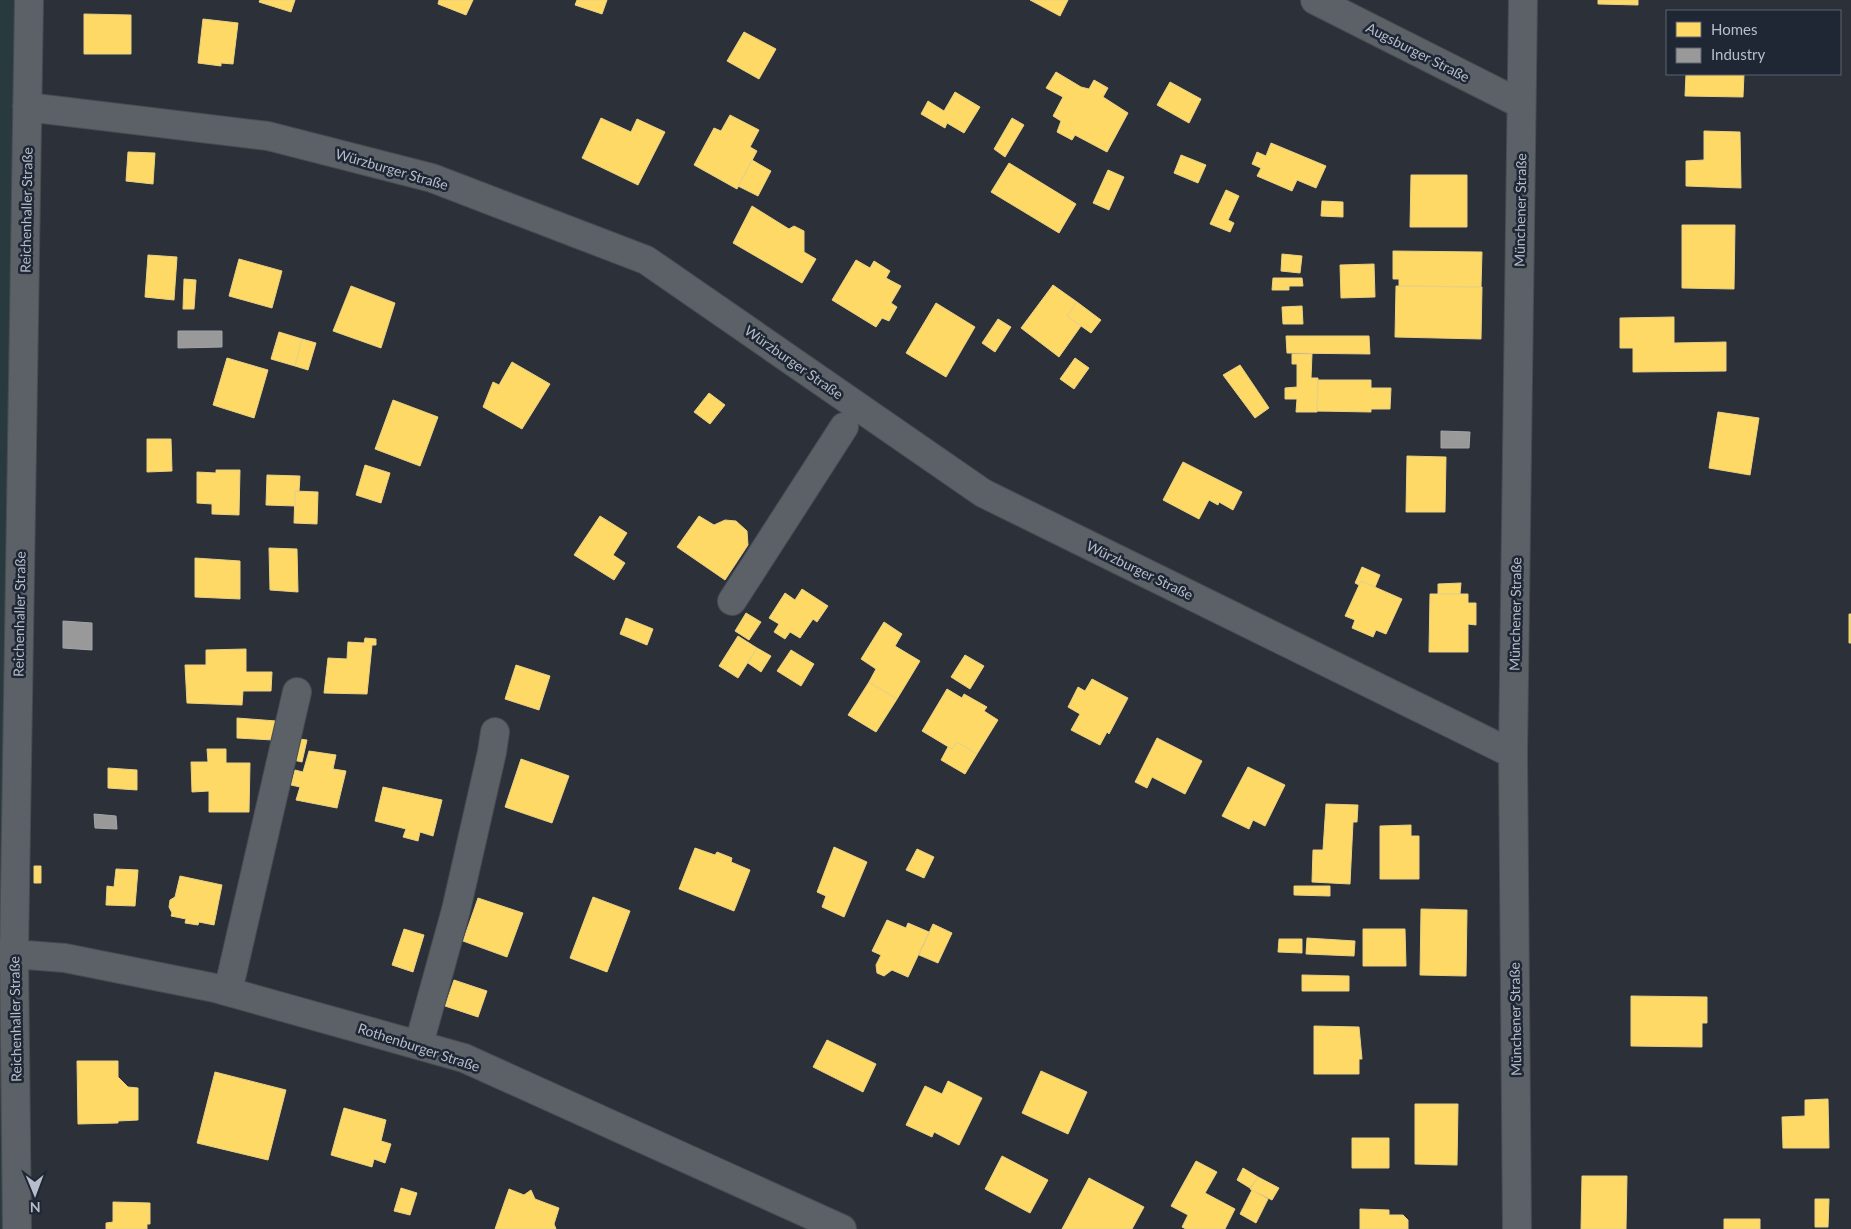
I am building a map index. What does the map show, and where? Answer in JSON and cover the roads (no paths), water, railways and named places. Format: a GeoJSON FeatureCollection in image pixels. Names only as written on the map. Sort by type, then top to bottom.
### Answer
{"type":"FeatureCollection","features":[{"type":"Feature","properties":{"kind":"street","name":"Reichenhaller Straße"},"geometry":{"type":"LineString","coordinates":[[17,1229],[7,955],[29,0]]}},
{"type":"Feature","properties":{"kind":"street","name":"Augsburger Straße"},"geometry":{"type":"LineString","coordinates":[[1315,0],[1521,104]]}},
{"type":"Feature","properties":{"kind":"street","name":"Münchener Straße"},"geometry":{"type":"LineString","coordinates":[[1518,1229],[1513,754],[1523,0]]}},
{"type":"Feature","properties":{"kind":"street","name":"Würzburger Straße"},"geometry":{"type":"LineString","coordinates":[[27,107],[268,136],[432,178],[646,260],[984,493],[1513,754]]}},
{"type":"Feature","properties":{"kind":"street"},"geometry":{"type":"LineString","coordinates":[[732,601],[844,428]]}},
{"type":"Feature","properties":{"kind":"street"},"geometry":{"type":"LineString","coordinates":[[228,991],[297,692]]}},
{"type":"Feature","properties":{"kind":"street"},"geometry":{"type":"LineString","coordinates":[[419,1044],[456,910],[495,732]]}},
{"type":"Feature","properties":{"kind":"street","name":"Rothenburger Straße"},"geometry":{"type":"LineString","coordinates":[[7,955],[65,958],[228,991],[464,1058],[842,1229]]}}]}
